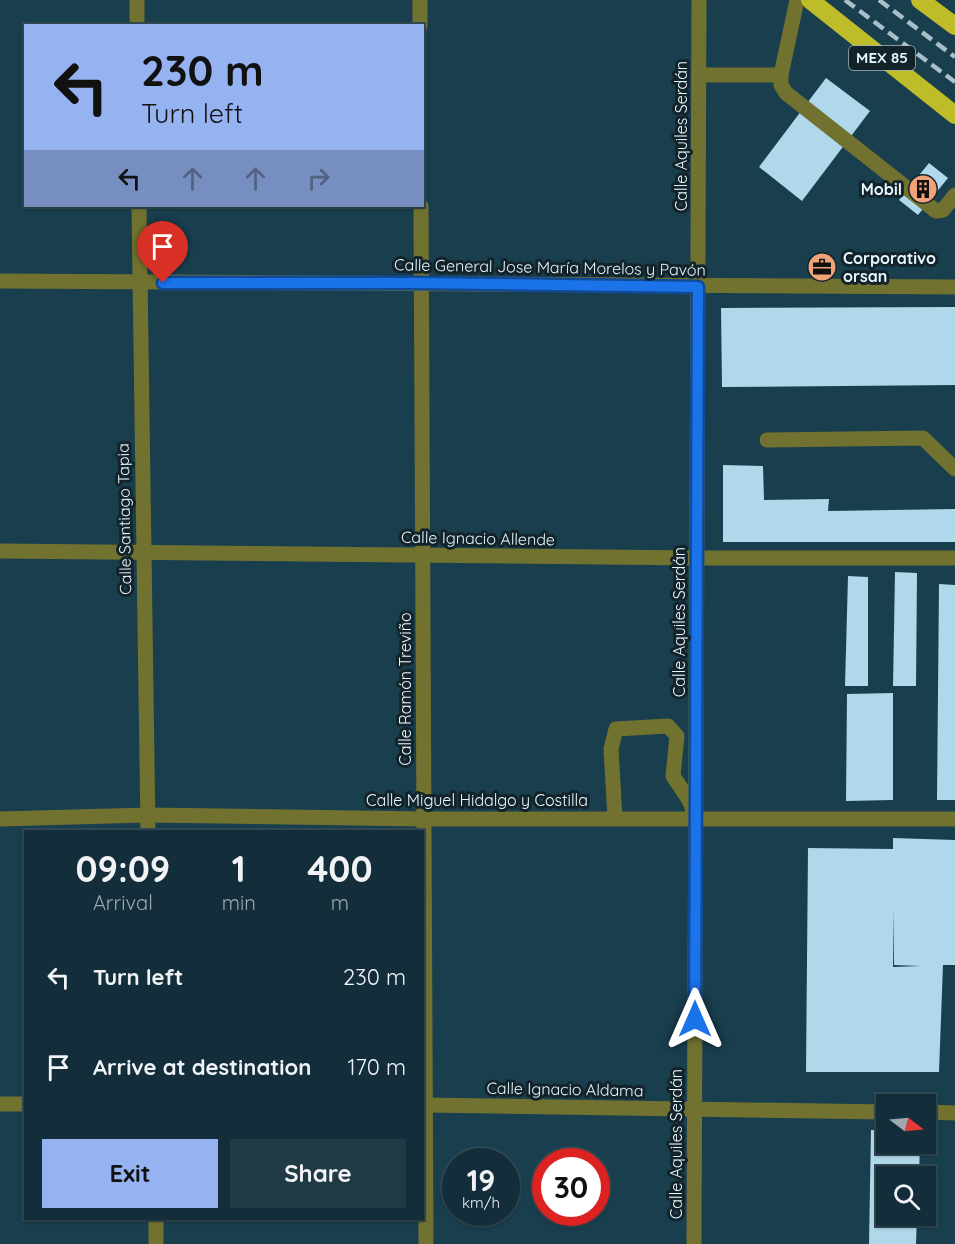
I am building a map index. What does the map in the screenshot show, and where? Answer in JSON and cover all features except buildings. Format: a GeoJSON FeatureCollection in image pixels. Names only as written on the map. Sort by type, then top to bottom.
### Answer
{"type":"FeatureCollection","features":[{"type":"Feature","properties":{"kind":"highway","name":"MEX 85"},"geometry":{"type":"LineString","coordinates":[[810,0],[955,115]]}},
{"type":"Feature","properties":{"kind":"highway"},"geometry":{"type":"LineString","coordinates":[[920,0],[955,26]]}},
{"type":"Feature","properties":{"kind":"street"},"geometry":{"type":"LineString","coordinates":[[137,0],[137,24]]}},
{"type":"Feature","properties":{"kind":"street"},"geometry":{"type":"LineString","coordinates":[[420,0],[420,24]]}},
{"type":"Feature","properties":{"kind":"street","name":"Calle Aquiles Serdán"},"geometry":{"type":"LineString","coordinates":[[694,1244],[699,0]]}},
{"type":"Feature","properties":{"kind":"street"},"geometry":{"type":"LineString","coordinates":[[797,0],[781,75],[781,85],[786,93],[936,211],[943,210],[955,195]]}},
{"type":"Feature","properties":{"kind":"street"},"geometry":{"type":"LineString","coordinates":[[699,75],[781,75]]}},
{"type":"Feature","properties":{"kind":"street","name":"Calle Santiago Tapia"},"geometry":{"type":"LineString","coordinates":[[139,207],[142,551],[148,830]]}},
{"type":"Feature","properties":{"kind":"street","name":"Calle Ramón Treviño"},"geometry":{"type":"LineString","coordinates":[[421,207],[426,1244]]}},
{"type":"Feature","properties":{"kind":"street","name":"Calle General Jose María Morelos y Pavón"},"geometry":{"type":"LineString","coordinates":[[0,281],[955,287]]}},
{"type":"Feature","properties":{"kind":"street"},"geometry":{"type":"LineString","coordinates":[[767,440],[923,438],[955,469]]}},
{"type":"Feature","properties":{"kind":"street","name":"Calle Ignacio Allende"},"geometry":{"type":"LineString","coordinates":[[0,550],[422,556],[955,558]]}},
{"type":"Feature","properties":{"kind":"street"},"geometry":{"type":"LineString","coordinates":[[615,818],[611,749],[616,729],[668,726],[677,736],[673,776],[690,800],[696,818]]}},
{"type":"Feature","properties":{"kind":"street","name":"Calle Miguel Hidalgo y Costilla"},"geometry":{"type":"LineString","coordinates":[[0,819],[148,815],[424,819],[955,819]]}},
{"type":"Feature","properties":{"kind":"street"},"geometry":{"type":"LineString","coordinates":[[0,1104],[24,1104]]}},
{"type":"Feature","properties":{"kind":"street","name":"Calle Ignacio Aldama"},"geometry":{"type":"LineString","coordinates":[[424,1106],[876,1112]]}},
{"type":"Feature","properties":{"kind":"street"},"geometry":{"type":"LineString","coordinates":[[936,1112],[955,1113]]}},
{"type":"Feature","properties":{"kind":"street"},"geometry":{"type":"LineString","coordinates":[[156,1220],[156,1244]]}},
{"type":"Feature","properties":{"kind":"railway"},"geometry":{"type":"LineString","coordinates":[[845,0],[955,82]]}},
{"type":"Feature","properties":{"kind":"railway"},"geometry":{"type":"LineString","coordinates":[[879,0],[955,57]]}},
{"type":"Feature","properties":{"kind":"place","name":"Mobil"},"geometry":{"type":"Point","coordinates":[923,189]}},
{"type":"Feature","properties":{"kind":"place","name":"Corporativo orsan"},"geometry":{"type":"Point","coordinates":[822,267]}},
{"type":"Feature","properties":{"kind":"route"},"geometry":{"type":"LineString","coordinates":[[163,283],[421,283],[698,287],[695,1019]]}}]}
